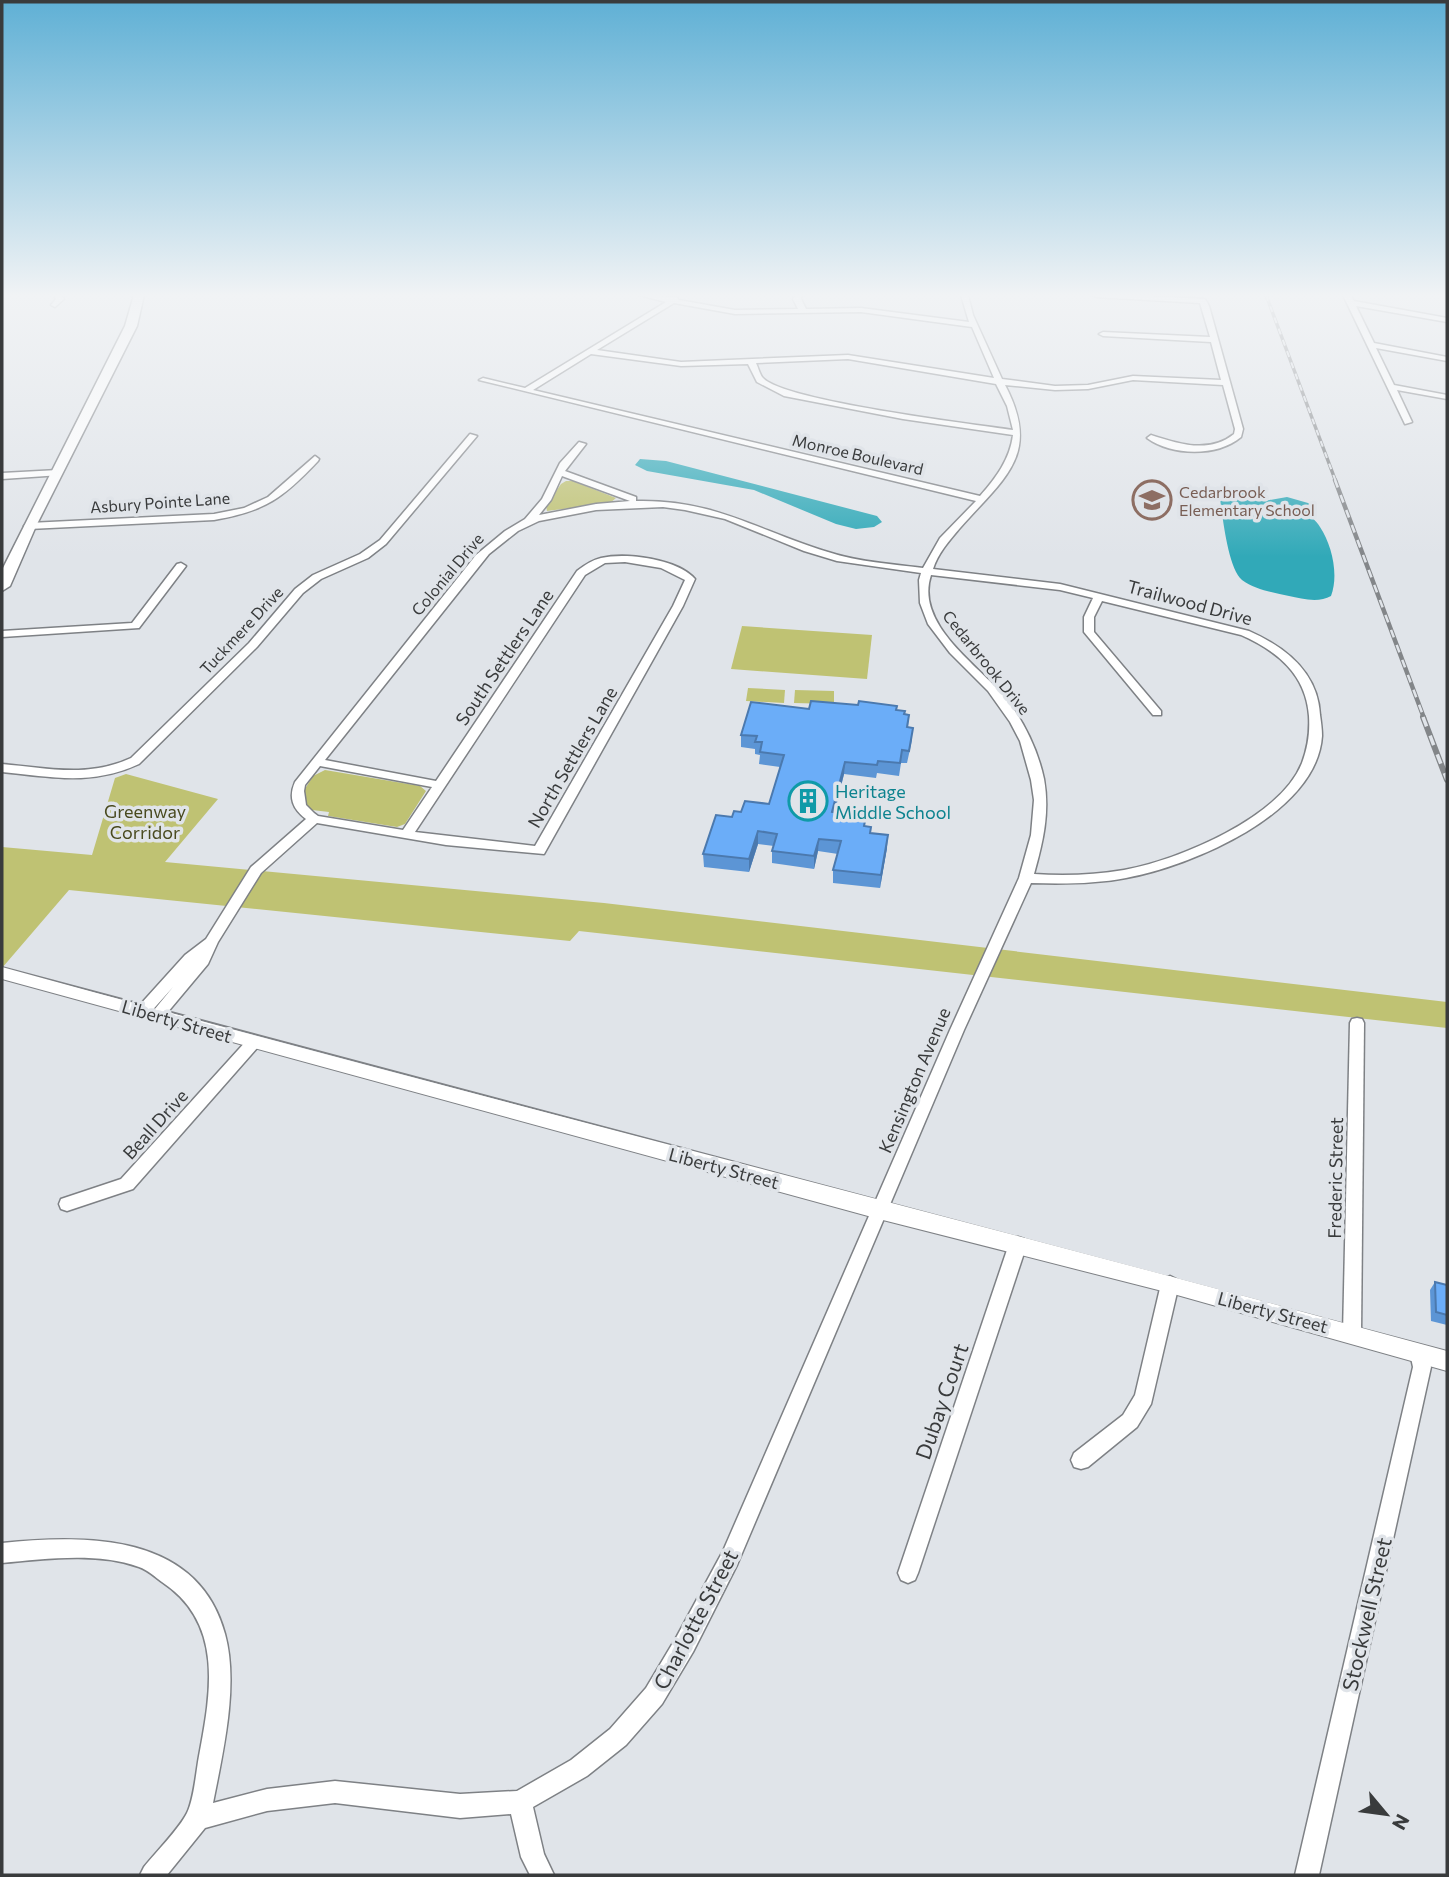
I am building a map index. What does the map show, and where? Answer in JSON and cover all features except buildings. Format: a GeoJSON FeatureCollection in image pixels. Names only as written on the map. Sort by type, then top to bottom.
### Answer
{"type":"FeatureCollection","features":[{"type":"Feature","properties":{"kind":"main road"},"geometry":{"type":"LineString","coordinates":[[2,586],[29,526],[103,383]]}},
{"type":"Feature","properties":{"kind":"street","name":"Monroe Boulevard"},"geometry":{"type":"LineString","coordinates":[[494,383],[981,499]]}},
{"type":"Feature","properties":{"kind":"street"},"geometry":{"type":"LineString","coordinates":[[527,390],[540,383]]}},
{"type":"Feature","properties":{"kind":"street"},"geometry":{"type":"LineString","coordinates":[[765,383],[787,394],[915,418],[1017,433]]}},
{"type":"Feature","properties":{"kind":"street"},"geometry":{"type":"LineString","coordinates":[[926,571],[937,549],[1004,474],[1015,448],[1017,433],[1012,404],[1000,383]]}},
{"type":"Feature","properties":{"kind":"street"},"geometry":{"type":"LineString","coordinates":[[1013,383],[1067,389],[1105,383]]}},
{"type":"Feature","properties":{"kind":"street"},"geometry":{"type":"LineString","coordinates":[[1151,438],[1177,446],[1202,448],[1225,445],[1233,440],[1239,429],[1226,383],[1218,383]]}},
{"type":"Feature","properties":{"kind":"street"},"geometry":{"type":"LineString","coordinates":[[1390,383],[1408,422]]}},
{"type":"Feature","properties":{"kind":"street"},"geometry":{"type":"LineString","coordinates":[[1392,387],[1447,397]]}},
{"type":"Feature","properties":{"kind":"street","name":"Tuckmere Drive"},"geometry":{"type":"LineString","coordinates":[[2,768],[97,776],[121,769],[135,761],[253,646],[299,591],[317,577],[363,556],[383,542],[473,436]]}},
{"type":"Feature","properties":{"kind":"street"},"geometry":{"type":"LineString","coordinates":[[529,521],[546,500],[559,472],[582,444]]}},
{"type":"Feature","properties":{"kind":"street","name":"Asbury Pointe Lane"},"geometry":{"type":"LineString","coordinates":[[29,526],[214,517],[243,512],[276,499],[315,459]]}},
{"type":"Feature","properties":{"kind":"street"},"geometry":{"type":"LineString","coordinates":[[559,472],[649,504]]}},
{"type":"Feature","properties":{"kind":"street"},"geometry":{"type":"LineString","coordinates":[[2,476],[58,473]]}},
{"type":"Feature","properties":{"kind":"street","name":"Colonial Drive"},"geometry":{"type":"LineString","coordinates":[[314,819],[302,811],[296,796],[299,785],[480,558],[496,543],[529,521],[588,508],[649,504],[685,507],[727,516],[825,556],[926,571]]}},
{"type":"Feature","properties":{"kind":"street","name":"South Settlers Lane"},"geometry":{"type":"LineString","coordinates":[[407,834],[581,573],[605,560],[666,566]]}},
{"type":"Feature","properties":{"kind":"street"},"geometry":{"type":"LineString","coordinates":[[2,634],[135,626],[181,566]]}},
{"type":"Feature","properties":{"kind":"street","name":"North Settlers Lane"},"geometry":{"type":"LineString","coordinates":[[314,819],[539,851],[688,588],[690,579],[686,573],[666,566]]}},
{"type":"Feature","properties":{"kind":"street","name":"Trailwood Drive"},"geometry":{"type":"LineString","coordinates":[[926,571],[1060,587],[1245,633],[1268,642],[1295,663],[1309,687],[1316,716],[1314,745],[1303,773],[1282,801],[1249,828],[1157,867],[1104,877],[1055,880],[1026,878]]}},
{"type":"Feature","properties":{"kind":"street","name":"Cedarbrook Drive"},"geometry":{"type":"LineString","coordinates":[[926,571],[923,592],[931,620],[962,659],[989,685],[1019,726],[1035,766],[1040,791],[1040,823],[1026,878]]}},
{"type":"Feature","properties":{"kind":"street"},"geometry":{"type":"LineString","coordinates":[[1099,596],[1089,617],[1089,632],[1157,713]]}},
{"type":"Feature","properties":{"kind":"street"},"geometry":{"type":"LineString","coordinates":[[317,762],[440,785]]}},
{"type":"Feature","properties":{"kind":"street"},"geometry":{"type":"LineString","coordinates":[[150,1013],[202,961],[247,882],[267,857],[314,819]]}},
{"type":"Feature","properties":{"kind":"street","name":"Kensington Avenue"},"geometry":{"type":"LineString","coordinates":[[879,1210],[1026,878]]}},
{"type":"Feature","properties":{"kind":"street","name":"Liberty Street"},"geometry":{"type":"LineString","coordinates":[[2,974],[879,1210],[1170,1284],[1447,1361]]}},
{"type":"Feature","properties":{"kind":"street","name":"Frederic Street"},"geometry":{"type":"LineString","coordinates":[[1352,1334],[1357,1023]]}},
{"type":"Feature","properties":{"kind":"street","name":"Beall Drive"},"geometry":{"type":"LineString","coordinates":[[67,1204],[127,1184],[253,1043]]}},
{"type":"Feature","properties":{"kind":"street","name":"Charlotte Street"},"geometry":{"type":"LineString","coordinates":[[198,1818],[267,1800],[335,1792],[460,1806],[520,1802],[579,1768],[618,1737],[654,1696],[679,1655],[730,1558],[879,1210]]}},
{"type":"Feature","properties":{"kind":"street","name":"Dubay Court"},"geometry":{"type":"LineString","coordinates":[[908,1573],[1018,1244]]}},
{"type":"Feature","properties":{"kind":"street"},"geometry":{"type":"LineString","coordinates":[[1081,1460],[1129,1421],[1144,1398],[1170,1284]]}},
{"type":"Feature","properties":{"kind":"street","name":"Stockwell Street"},"geometry":{"type":"LineString","coordinates":[[1307,1875],[1422,1367],[1419,1353]]}},
{"type":"Feature","properties":{"kind":"street"},"geometry":{"type":"LineString","coordinates":[[2,1553],[95,1549],[142,1557],[184,1584],[208,1615],[217,1646],[218,1700],[210,1764],[198,1818],[152,1875]]}},
{"type":"Feature","properties":{"kind":"street"},"geometry":{"type":"LineString","coordinates":[[520,1802],[533,1857],[542,1875]]}},
{"type":"Feature","properties":{"kind":"green space"},"geometry":{"type":"Polygon","coordinates":[[[566,481],[573,481],[616,498],[610,503],[547,511],[546,506],[566,481]]]}},
{"type":"Feature","properties":{"kind":"green space"},"geometry":{"type":"Polygon","coordinates":[[[742,626],[872,635],[867,679],[731,669],[742,626]]]}},
{"type":"Feature","properties":{"kind":"green space"},"geometry":{"type":"Polygon","coordinates":[[[748,688],[785,690],[784,703],[746,701],[748,688]]]}},
{"type":"Feature","properties":{"kind":"green space"},"geometry":{"type":"Polygon","coordinates":[[[795,690],[834,691],[834,704],[794,703],[795,690]]]}},
{"type":"Feature","properties":{"kind":"green space"},"geometry":{"type":"Polygon","coordinates":[[[325,770],[420,786],[426,791],[405,824],[397,827],[328,816],[329,812],[312,810],[305,803],[303,792],[313,776],[325,770]]]}},
{"type":"Feature","properties":{"kind":"green space","name":"Greenway Corridor"},"geometry":{"type":"Polygon","coordinates":[[[126,774],[218,799],[165,862],[604,903],[1447,1002],[1447,1028],[579,931],[570,941],[69,890],[2,968],[2,847],[92,855],[115,778],[126,774]]]}},
{"type":"Feature","properties":{"kind":"water"},"geometry":{"type":"Polygon","coordinates":[[[640,459],[666,461],[877,516],[882,522],[874,527],[856,529],[836,524],[754,490],[647,471],[635,465],[640,459]]]}},
{"type":"Feature","properties":{"kind":"water"},"geometry":{"type":"Polygon","coordinates":[[[1224,486],[1264,501],[1287,497],[1315,505],[1307,510],[1324,534],[1331,551],[1334,579],[1331,596],[1316,600],[1299,598],[1258,588],[1242,580],[1232,563],[1226,538],[1219,491],[1224,486]]]}},
{"type":"Feature","properties":{"kind":"railway"},"geometry":{"type":"LineString","coordinates":[[1299,383],[1336,482]]}},
{"type":"Feature","properties":{"kind":"railway"},"geometry":{"type":"LineString","coordinates":[[1335,480],[1424,718]]}},
{"type":"Feature","properties":{"kind":"railway"},"geometry":{"type":"LineString","coordinates":[[1423,717],[1447,780]]}},
{"type":"Feature","properties":{"kind":"place","name":"Cedarbrook Elementary School"},"geometry":{"type":"Point","coordinates":[1152,500]}},
{"type":"Feature","properties":{"kind":"place","name":"Heritage Middle School"},"geometry":{"type":"Point","coordinates":[808,801]}}]}
